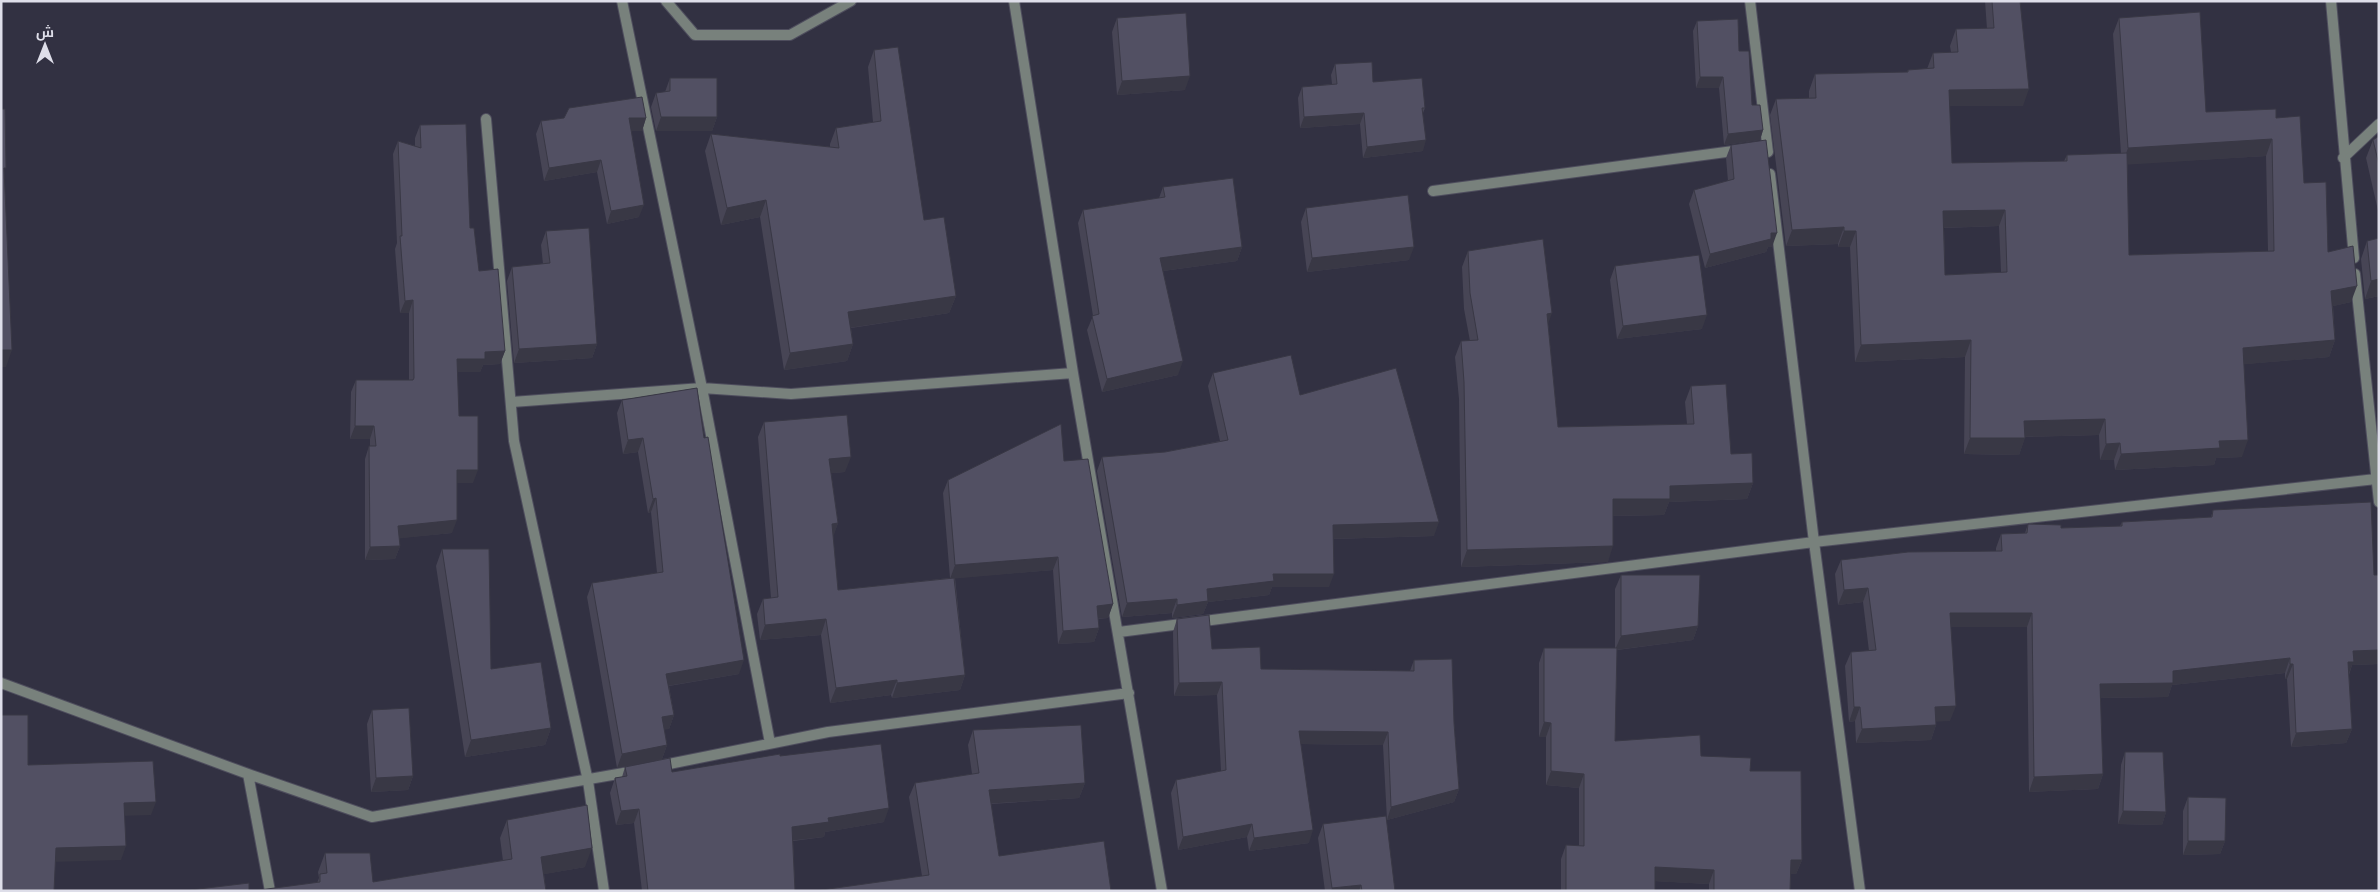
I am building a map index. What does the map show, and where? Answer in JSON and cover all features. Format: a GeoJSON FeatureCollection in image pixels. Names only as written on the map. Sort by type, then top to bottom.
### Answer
{"type":"FeatureCollection","features":[{"type":"Feature","properties":{"kind":"street"},"geometry":{"type":"LineString","coordinates":[[622,1],[702,388],[770,743]]}},
{"type":"Feature","properties":{"kind":"street"},"geometry":{"type":"LineString","coordinates":[[666,1],[695,35],[790,35],[851,1]]}},
{"type":"Feature","properties":{"kind":"street"},"geometry":{"type":"LineString","coordinates":[[1014,1],[1073,373],[1162,891]]}},
{"type":"Feature","properties":{"kind":"street"},"geometry":{"type":"LineString","coordinates":[[1750,1],[1757,148],[1814,542],[1860,891]]}},
{"type":"Feature","properties":{"kind":"street"},"geometry":{"type":"LineString","coordinates":[[2331,1],[2344,158],[2379,502]]}},
{"type":"Feature","properties":{"kind":"street"},"geometry":{"type":"LineString","coordinates":[[486,119],[514,440],[588,781],[604,891]]}},
{"type":"Feature","properties":{"kind":"street"},"geometry":{"type":"LineString","coordinates":[[2344,158],[2379,124]]}},
{"type":"Feature","properties":{"kind":"street"},"geometry":{"type":"LineString","coordinates":[[1433,191],[1757,148]]}},
{"type":"Feature","properties":{"kind":"street"},"geometry":{"type":"LineString","coordinates":[[512,402],[702,388],[791,394],[1073,373]]}},
{"type":"Feature","properties":{"kind":"street"},"geometry":{"type":"LineString","coordinates":[[1119,632],[1814,542],[2376,479]]}},
{"type":"Feature","properties":{"kind":"street"},"geometry":{"type":"LineString","coordinates":[[1,683],[248,774],[372,817],[588,781],[828,732],[1129,693]]}},
{"type":"Feature","properties":{"kind":"street"},"geometry":{"type":"LineString","coordinates":[[248,774],[270,891]]}},
{"type":"Feature","properties":{"kind":"building"},"geometry":{"type":"Polygon","coordinates":[[[1992,1],[2020,1],[2029,89],[1949,90],[1952,163],[2067,161],[2067,155],[2127,153],[2129,255],[2274,251],[2272,139],[2128,148],[2119,18],[2200,12],[2206,112],[2276,109],[2276,118],[2300,116],[2304,183],[2326,182],[2328,252],[2353,246],[2357,286],[2331,291],[2335,340],[2243,348],[2248,440],[2219,441],[2220,448],[2121,454],[2120,443],[2106,444],[2105,419],[2024,421],[2025,438],[1970,438],[1971,340],[1861,345],[1856,231],[1844,231],[1844,227],[1792,230],[1776,99],[1816,98],[1815,74],[1908,72],[1908,70],[1934,68],[1933,53],[1958,52],[1956,29],[1994,28],[1992,1]],[[2005,210],[1943,211],[1945,275],[2007,272],[2005,210]]]}},
{"type":"Feature","properties":{"kind":"building"},"geometry":{"type":"Polygon","coordinates":[[[1186,13],[1190,76],[1122,81],[1117,18],[1186,13]]]}},
{"type":"Feature","properties":{"kind":"building"},"geometry":{"type":"Polygon","coordinates":[[[1738,19],[1739,51],[1749,51],[1752,105],[1760,105],[1763,130],[1728,134],[1723,77],[1700,77],[1697,21],[1738,19]]]}},
{"type":"Feature","properties":{"kind":"building"},"geometry":{"type":"Polygon","coordinates":[[[898,47],[924,220],[944,217],[956,296],[848,312],[853,344],[790,353],[766,200],[727,208],[711,134],[839,148],[836,128],[881,121],[874,50],[898,47]]]}},
{"type":"Feature","properties":{"kind":"building"},"geometry":{"type":"Polygon","coordinates":[[[1372,62],[1373,82],[1422,78],[1425,108],[1422,108],[1426,140],[1367,147],[1364,113],[1304,117],[1302,87],[1337,84],[1335,64],[1372,62]]]}},
{"type":"Feature","properties":{"kind":"building"},"geometry":{"type":"Polygon","coordinates":[[[670,78],[717,78],[717,117],[661,117],[656,93],[670,91],[670,78]]]}},
{"type":"Feature","properties":{"kind":"building"},"geometry":{"type":"Polygon","coordinates":[[[642,97],[646,118],[629,118],[644,205],[611,211],[601,160],[549,168],[541,121],[564,118],[569,108],[642,97]]]}},
{"type":"Feature","properties":{"kind":"building"},"geometry":{"type":"Polygon","coordinates":[[[1,109],[5,109],[6,168],[4,168],[12,350],[1,350],[1,109]]]}},
{"type":"Feature","properties":{"kind":"building"},"geometry":{"type":"Polygon","coordinates":[[[466,124],[470,228],[474,228],[479,271],[498,269],[505,351],[485,352],[485,359],[457,359],[459,416],[478,416],[478,470],[457,470],[457,520],[398,526],[400,546],[370,547],[369,446],[376,446],[374,426],[355,426],[356,380],[413,380],[414,378],[413,300],[405,301],[400,236],[402,236],[398,141],[421,148],[420,125],[466,124]]]}},
{"type":"Feature","properties":{"kind":"building"},"geometry":{"type":"Polygon","coordinates":[[[2379,136],[2379,165],[2373,140],[2379,136]]]}},
{"type":"Feature","properties":{"kind":"building"},"geometry":{"type":"Polygon","coordinates":[[[1766,140],[1777,233],[1771,233],[1771,239],[1710,254],[1694,190],[1734,179],[1731,145],[1766,140]]]}},
{"type":"Feature","properties":{"kind":"building"},"geometry":{"type":"Polygon","coordinates":[[[1233,178],[1242,247],[1160,258],[1183,361],[1107,379],[1092,316],[1099,314],[1083,210],[1165,197],[1163,187],[1233,178]]]}},
{"type":"Feature","properties":{"kind":"building"},"geometry":{"type":"Polygon","coordinates":[[[1408,195],[1414,247],[1312,258],[1306,208],[1408,195]]]}},
{"type":"Feature","properties":{"kind":"building"},"geometry":{"type":"Polygon","coordinates":[[[589,228],[597,344],[519,349],[512,267],[550,263],[546,231],[589,228]]]}},
{"type":"Feature","properties":{"kind":"building"},"geometry":{"type":"Polygon","coordinates":[[[2379,238],[2379,279],[2371,281],[2367,241],[2379,238]]]}},
{"type":"Feature","properties":{"kind":"building"},"geometry":{"type":"Polygon","coordinates":[[[1543,239],[1552,313],[1547,314],[1558,427],[1694,424],[1691,386],[1726,384],[1731,454],[1752,453],[1753,483],[1670,486],[1670,499],[1613,499],[1613,546],[1467,550],[1464,382],[1461,341],[1478,340],[1470,293],[1468,251],[1543,239]]]}},
{"type":"Feature","properties":{"kind":"building"},"geometry":{"type":"Polygon","coordinates":[[[1699,255],[1707,315],[1623,326],[1615,266],[1699,255]]]}},
{"type":"Feature","properties":{"kind":"building"},"geometry":{"type":"Polygon","coordinates":[[[1291,355],[1300,395],[1396,368],[1439,522],[1333,525],[1334,574],[1273,574],[1274,581],[1207,589],[1208,601],[1177,605],[1177,599],[1127,603],[1102,457],[1165,452],[1228,440],[1213,373],[1291,355]]]}},
{"type":"Feature","properties":{"kind":"building"},"geometry":{"type":"Polygon","coordinates":[[[697,388],[704,438],[708,437],[744,660],[666,674],[674,715],[662,717],[667,745],[622,754],[592,583],[663,572],[656,498],[653,499],[643,438],[628,440],[622,400],[697,388]]]}},
{"type":"Feature","properties":{"kind":"building"},"geometry":{"type":"Polygon","coordinates":[[[847,415],[851,457],[829,459],[838,523],[832,524],[838,590],[954,578],[965,675],[897,683],[897,680],[836,688],[826,619],[765,625],[763,599],[778,597],[764,422],[847,415]]]}},
{"type":"Feature","properties":{"kind":"building"},"geometry":{"type":"Polygon","coordinates":[[[1061,424],[1064,461],[1088,459],[1113,604],[1097,606],[1099,628],[1063,631],[1058,557],[955,565],[948,480],[1061,424]]]}},
{"type":"Feature","properties":{"kind":"building"},"geometry":{"type":"Polygon","coordinates":[[[2371,502],[2374,575],[2379,575],[2379,650],[2353,651],[2354,662],[2348,662],[2352,729],[2296,733],[2293,664],[2290,664],[2290,658],[2173,671],[2173,683],[2100,684],[2103,774],[2034,777],[2032,613],[1950,613],[1956,706],[1935,707],[1936,725],[1862,729],[1860,707],[1854,707],[1851,652],[1876,650],[1868,588],[1844,590],[1841,560],[1908,552],[2002,551],[2001,534],[2027,533],[2028,524],[2061,525],[2061,528],[2122,526],[2122,522],[2212,517],[2213,510],[2371,502]]]}},
{"type":"Feature","properties":{"kind":"building"},"geometry":{"type":"Polygon","coordinates":[[[442,549],[489,549],[491,669],[541,662],[551,728],[471,740],[442,549]]]}},
{"type":"Feature","properties":{"kind":"building"},"geometry":{"type":"Polygon","coordinates":[[[1621,575],[1700,575],[1698,626],[1621,636],[1621,575]]]}},
{"type":"Feature","properties":{"kind":"building"},"geometry":{"type":"Polygon","coordinates":[[[1209,615],[1212,649],[1260,647],[1261,669],[1414,671],[1414,660],[1452,659],[1459,789],[1391,807],[1388,732],[1299,731],[1313,830],[1254,838],[1252,824],[1183,837],[1176,780],[1226,770],[1222,682],[1179,683],[1177,619],[1209,615]]]}},
{"type":"Feature","properties":{"kind":"building"},"geometry":{"type":"Polygon","coordinates":[[[1544,648],[1617,648],[1615,741],[1700,735],[1701,756],[1751,758],[1750,771],[1801,771],[1802,860],[1791,860],[1790,891],[1714,891],[1714,870],[1655,867],[1655,891],[1566,891],[1566,845],[1584,846],[1584,774],[1551,771],[1551,723],[1544,722],[1544,648]]]}},
{"type":"Feature","properties":{"kind":"building"},"geometry":{"type":"Polygon","coordinates":[[[409,708],[413,776],[376,778],[372,710],[409,708]]]}},
{"type":"Feature","properties":{"kind":"building"},"geometry":{"type":"Polygon","coordinates":[[[1,715],[28,715],[28,765],[153,761],[156,802],[124,803],[126,846],[56,848],[54,891],[1,891],[1,715]]]}},
{"type":"Feature","properties":{"kind":"building"},"geometry":{"type":"Polygon","coordinates":[[[1081,725],[1085,783],[989,790],[999,856],[1104,841],[1111,891],[814,891],[929,875],[915,783],[979,773],[973,730],[1081,725]]]}},
{"type":"Feature","properties":{"kind":"building"},"geometry":{"type":"Polygon","coordinates":[[[881,744],[889,808],[828,818],[829,822],[792,827],[795,891],[648,891],[639,809],[621,811],[615,778],[627,776],[625,767],[670,758],[672,772],[780,754],[780,756],[881,744]]]}},
{"type":"Feature","properties":{"kind":"building"},"geometry":{"type":"Polygon","coordinates":[[[2125,752],[2163,752],[2166,812],[2123,811],[2125,752]]]}},
{"type":"Feature","properties":{"kind":"building"},"geometry":{"type":"Polygon","coordinates":[[[2188,797],[2226,798],[2225,841],[2188,841],[2188,797]]]}},
{"type":"Feature","properties":{"kind":"building"},"geometry":{"type":"Polygon","coordinates":[[[587,805],[592,848],[541,857],[546,891],[252,891],[320,882],[320,874],[327,873],[325,853],[370,853],[373,882],[512,859],[507,820],[587,805]]]}},
{"type":"Feature","properties":{"kind":"building"},"geometry":{"type":"Polygon","coordinates":[[[1386,816],[1395,891],[1362,891],[1361,885],[1332,888],[1323,824],[1386,816]]]}},
{"type":"Feature","properties":{"kind":"building"},"geometry":{"type":"Polygon","coordinates":[[[249,883],[249,891],[190,891],[190,890],[249,883]]]}}]}
